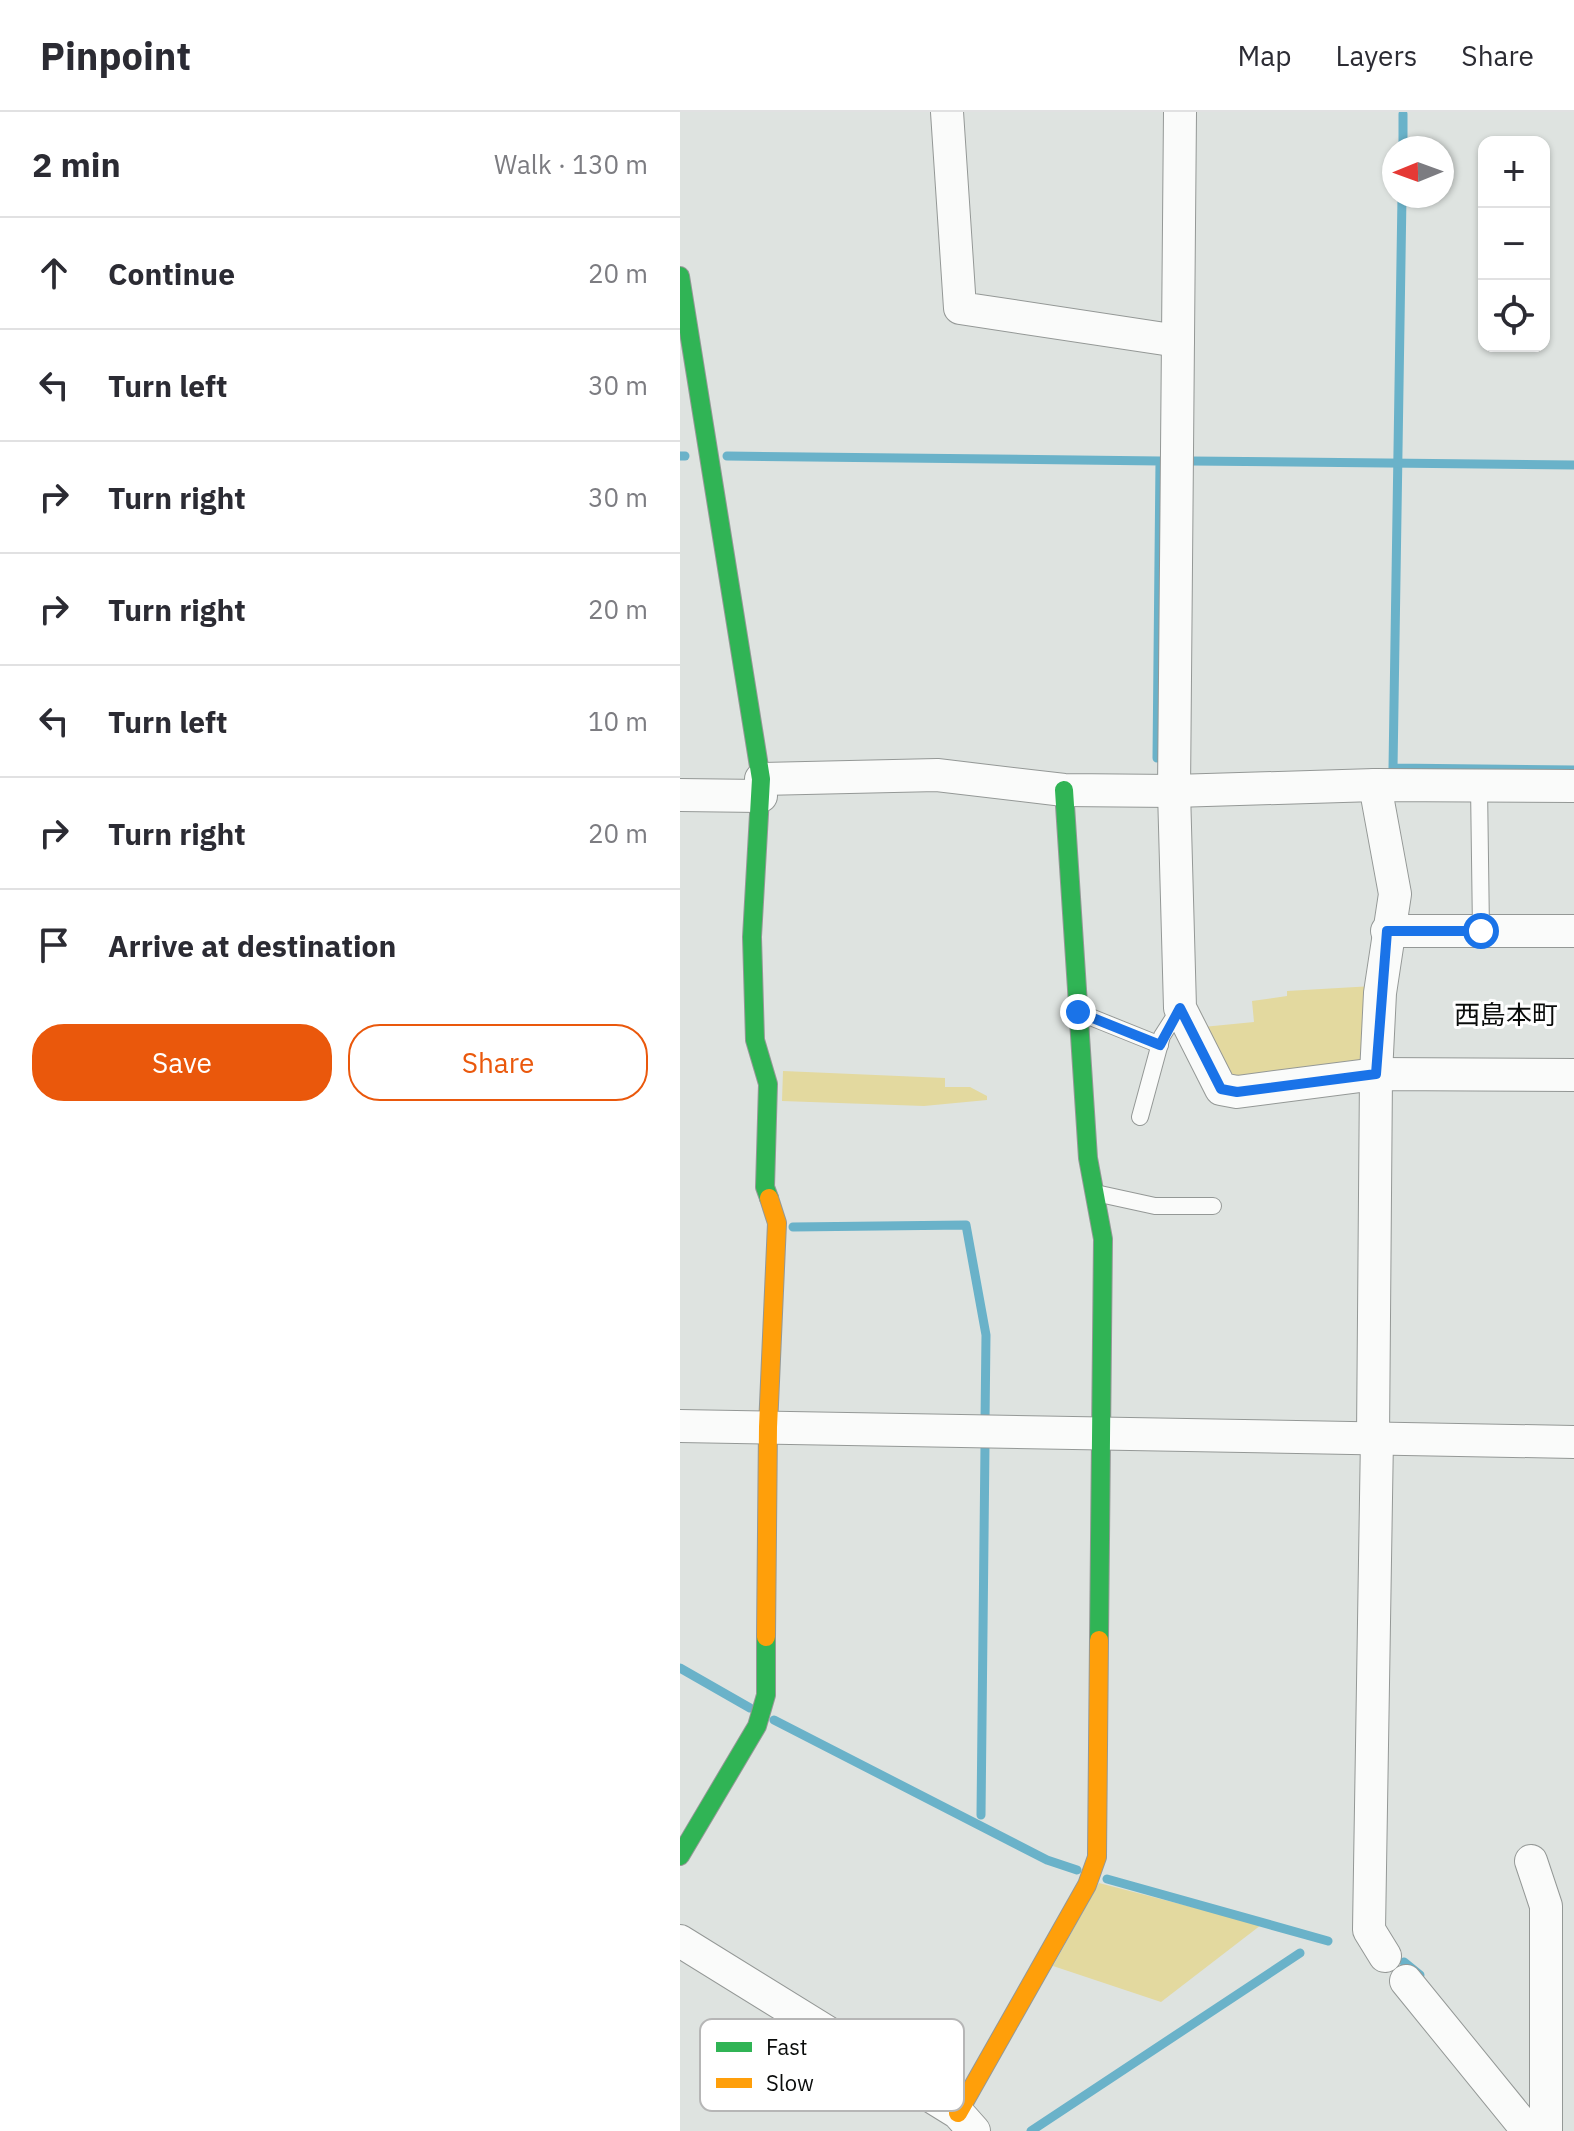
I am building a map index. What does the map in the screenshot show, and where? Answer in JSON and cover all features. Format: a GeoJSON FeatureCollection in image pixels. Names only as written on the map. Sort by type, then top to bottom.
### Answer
{"type":"FeatureCollection","features":[{"type":"Feature","properties":{"kind":"street"},"geometry":{"type":"LineString","coordinates":[[947,112],[960,308],[1178,341]]}},
{"type":"Feature","properties":{"kind":"street"},"geometry":{"type":"LineString","coordinates":[[1180,112],[1174,791],[1180,1008],[1221,1089],[1237,1092],[1376,1074],[1574,1075]]}},
{"type":"Feature","properties":{"kind":"street"},"geometry":{"type":"LineString","coordinates":[[680,276],[693,439],[761,788],[752,937],[755,1040],[768,1084],[765,1187],[777,1223],[768,1427],[766,1695],[757,1726],[680,1856]]}},
{"type":"Feature","properties":{"kind":"street"},"geometry":{"type":"LineString","coordinates":[[680,795],[937,775],[1064,790],[1174,791],[1375,785],[1574,786]]}},
{"type":"Feature","properties":{"kind":"street"},"geometry":{"type":"LineString","coordinates":[[1375,785],[1395,894],[1387,931],[1376,1074],[1369,1930],[1385,1956]]}},
{"type":"Feature","properties":{"kind":"street"},"geometry":{"type":"LineString","coordinates":[[949,2111],[966,2122],[1087,1885],[1097,1857],[1103,1239],[1088,1158],[1064,790]]}},
{"type":"Feature","properties":{"kind":"street"},"geometry":{"type":"LineString","coordinates":[[1387,931],[1574,931]]}},
{"type":"Feature","properties":{"kind":"street"},"geometry":{"type":"LineString","coordinates":[[680,1426],[1574,1442]]}},
{"type":"Feature","properties":{"kind":"street"},"geometry":{"type":"LineString","coordinates":[[1531,1861],[1560,1907],[1546,2126]]}},
{"type":"Feature","properties":{"kind":"street"},"geometry":{"type":"LineString","coordinates":[[680,1941],[803,2019]]}},
{"type":"Feature","properties":{"kind":"street"},"geometry":{"type":"LineString","coordinates":[[1406,1981],[1546,2126]]}},
{"type":"Feature","properties":{"kind":"lane"},"geometry":{"type":"LineString","coordinates":[[1479,786],[1481,931]]}},
{"type":"Feature","properties":{"kind":"lane"},"geometry":{"type":"LineString","coordinates":[[1140,1117],[1160,1045],[1180,1008]]}},
{"type":"Feature","properties":{"kind":"lane"},"geometry":{"type":"LineString","coordinates":[[1078,1012],[1160,1045]]}},
{"type":"Feature","properties":{"kind":"lane"},"geometry":{"type":"LineString","coordinates":[[1094,1193],[1155,1206],[1213,1206]]}},
{"type":"Feature","properties":{"kind":"shaded area"},"geometry":{"type":"Polygon","coordinates":[[[1373,986],[1369,1061],[1241,1079],[1226,1077],[1203,1027],[1254,1022],[1252,1001],[1287,996],[1287,991],[1373,986]]]}},
{"type":"Feature","properties":{"kind":"shaded area"},"geometry":{"type":"Polygon","coordinates":[[[783,1071],[945,1078],[945,1087],[970,1087],[987,1096],[987,1100],[924,1106],[782,1101],[783,1071]]]}},
{"type":"Feature","properties":{"kind":"shaded area"},"geometry":{"type":"Polygon","coordinates":[[[1099,1883],[1261,1925],[1161,2002],[1053,1966],[1099,1883]]]}},
{"type":"Feature","properties":{"kind":"waterway"},"geometry":{"type":"LineString","coordinates":[[1403,114],[1403,136]]}},
{"type":"Feature","properties":{"kind":"waterway"},"geometry":{"type":"LineString","coordinates":[[1402,208],[1393,768],[1574,770]]}},
{"type":"Feature","properties":{"kind":"waterway"},"geometry":{"type":"LineString","coordinates":[[680,456],[685,456]]}},
{"type":"Feature","properties":{"kind":"waterway"},"geometry":{"type":"LineString","coordinates":[[727,456],[1160,461],[1157,758]]}},
{"type":"Feature","properties":{"kind":"waterway"},"geometry":{"type":"LineString","coordinates":[[1192,461],[1574,465]]}},
{"type":"Feature","properties":{"kind":"waterway"},"geometry":{"type":"LineString","coordinates":[[793,1227],[966,1225],[986,1335],[985,1421]]}},
{"type":"Feature","properties":{"kind":"waterway"},"geometry":{"type":"LineString","coordinates":[[981,1815],[985,1446]]}},
{"type":"Feature","properties":{"kind":"waterway"},"geometry":{"type":"LineString","coordinates":[[680,1668],[750,1708]]}},
{"type":"Feature","properties":{"kind":"waterway"},"geometry":{"type":"LineString","coordinates":[[774,1720],[1047,1860],[1077,1870]]}},
{"type":"Feature","properties":{"kind":"waterway"},"geometry":{"type":"LineString","coordinates":[[1107,1879],[1328,1941]]}},
{"type":"Feature","properties":{"kind":"waterway"},"geometry":{"type":"LineString","coordinates":[[1031,2131],[1300,1953]]}},
{"type":"Feature","properties":{"kind":"waterway"},"geometry":{"type":"LineString","coordinates":[[1404,1962],[1420,1975]]}},
{"type":"Feature","properties":{"kind":"traffic: fast"},"geometry":{"type":"LineString","coordinates":[[680,276],[761,779],[752,937],[755,1040],[768,1084],[765,1187],[769,1198]]}},
{"type":"Feature","properties":{"kind":"traffic: fast"},"geometry":{"type":"LineString","coordinates":[[1064,790],[1088,1158],[1103,1239],[1099,1640]]}},
{"type":"Feature","properties":{"kind":"traffic: fast"},"geometry":{"type":"LineString","coordinates":[[680,1856],[757,1726],[766,1695],[766,1637]]}},
{"type":"Feature","properties":{"kind":"traffic: slow"},"geometry":{"type":"LineString","coordinates":[[766,1637],[768,1427],[777,1223],[769,1198]]}},
{"type":"Feature","properties":{"kind":"traffic: slow"},"geometry":{"type":"LineString","coordinates":[[964,2102],[1087,1885],[1097,1857],[1099,1640]]}},
{"type":"Feature","properties":{"kind":"district","name":"西島本町"},"geometry":{"type":"Point","coordinates":[1506,1015]}},
{"type":"Feature","properties":{"kind":"route"},"geometry":{"type":"LineString","coordinates":[[1078,1012],[1160,1045],[1162,1036],[1180,1008],[1221,1089],[1237,1092],[1376,1074],[1387,931],[1481,931]]}}]}
